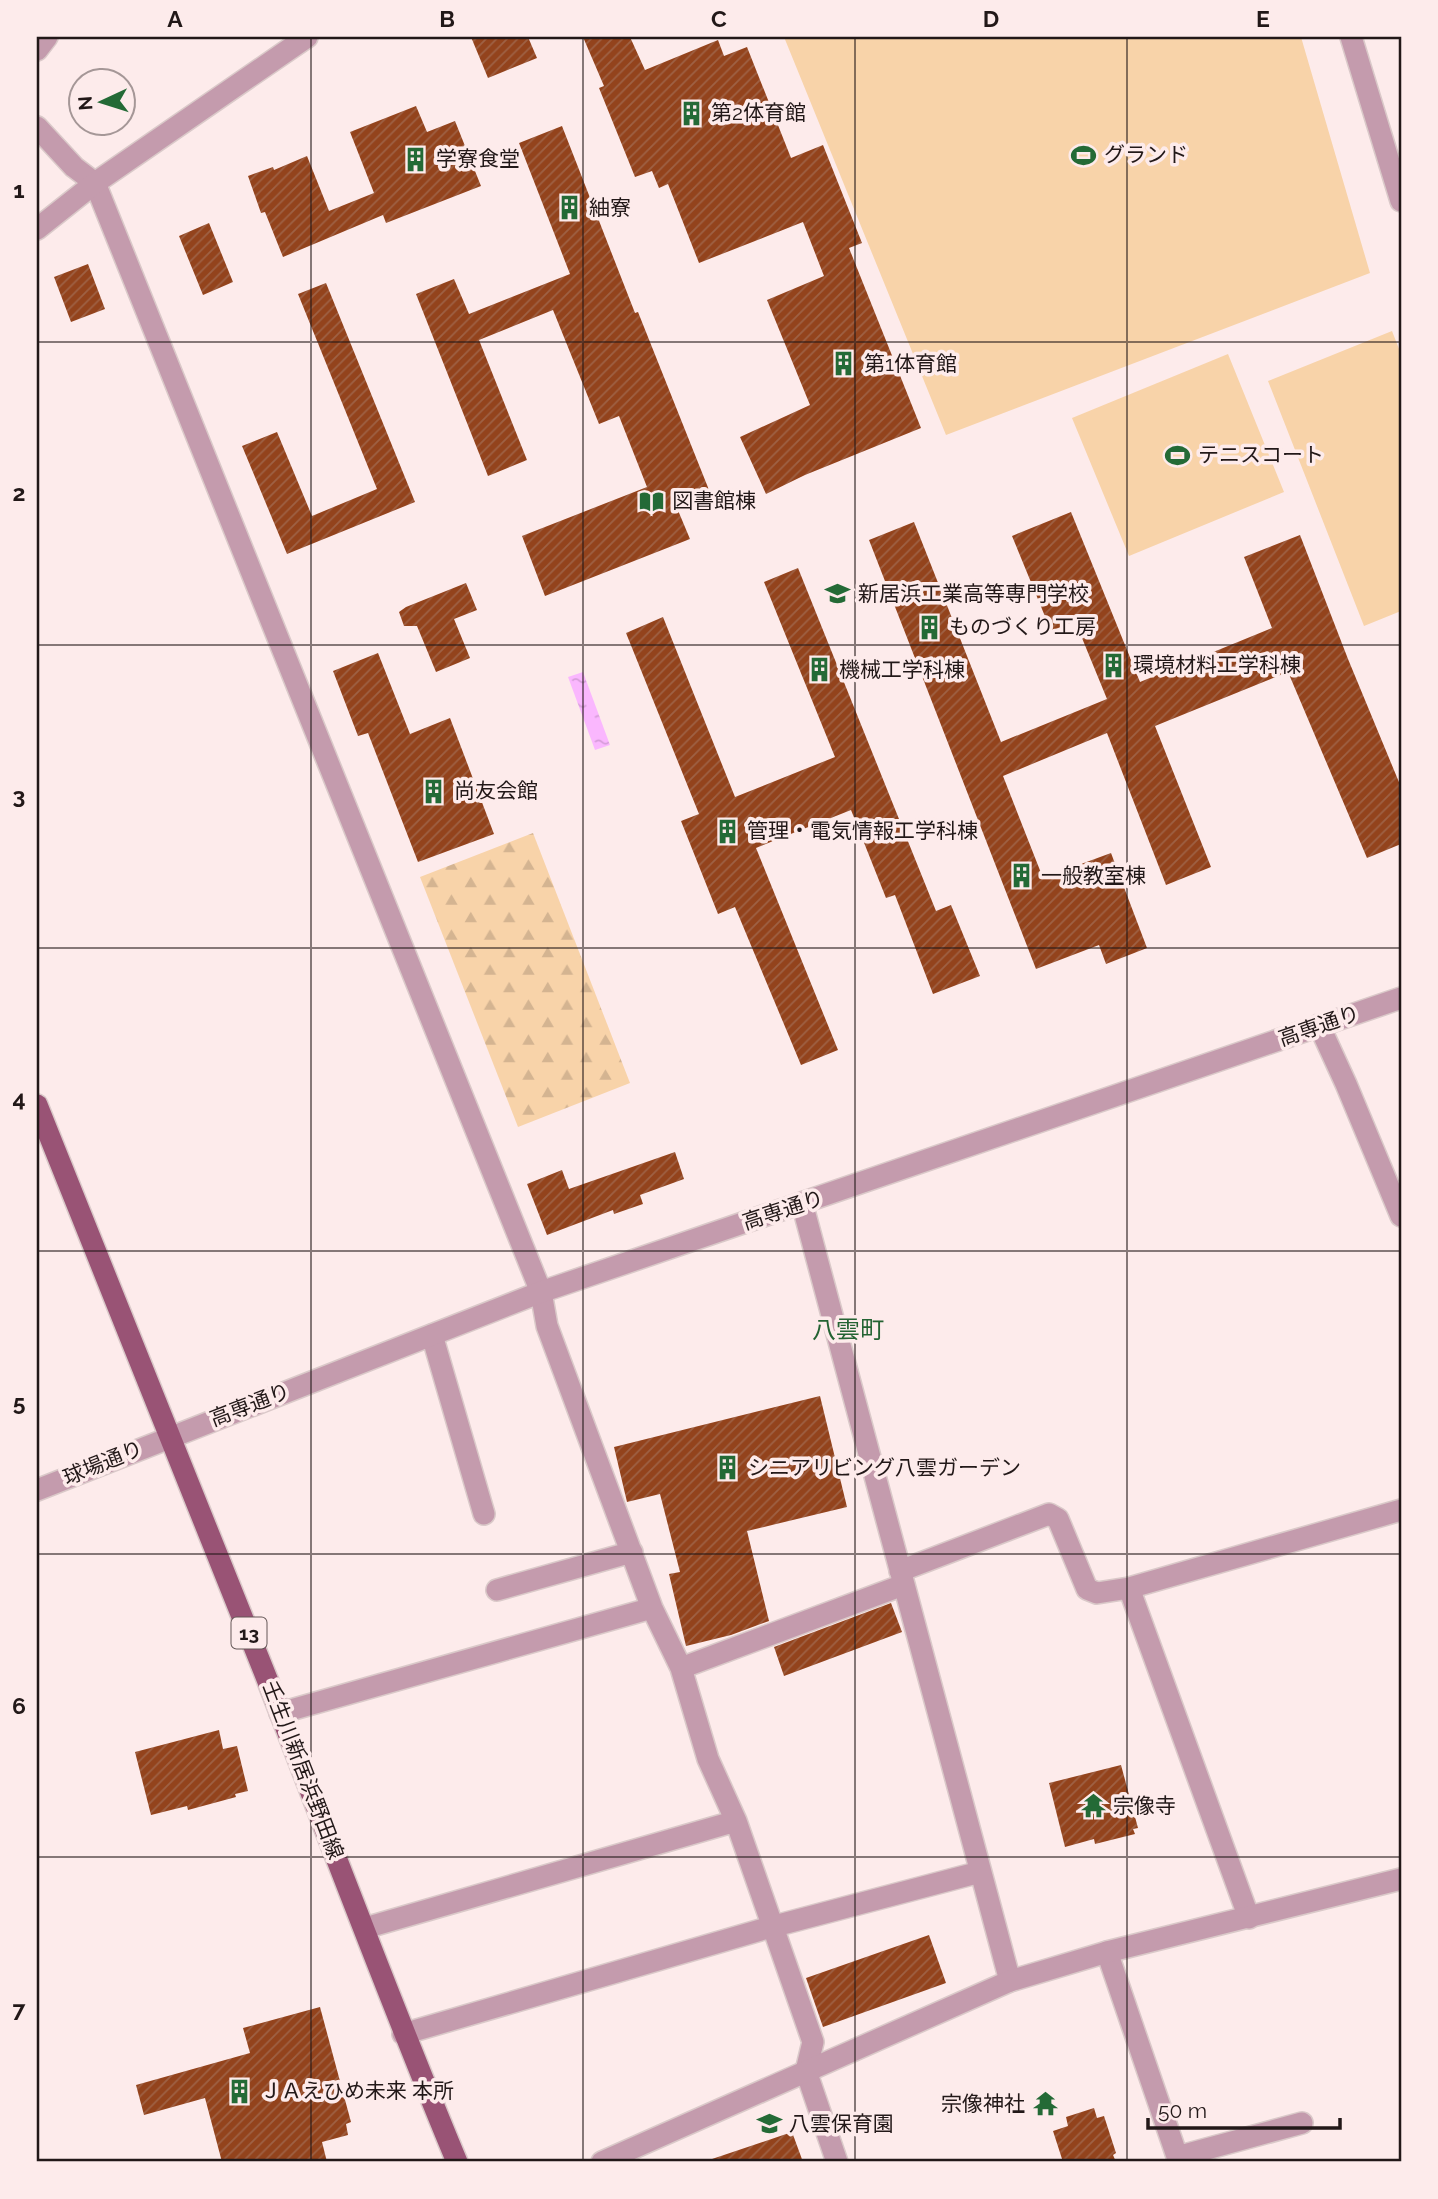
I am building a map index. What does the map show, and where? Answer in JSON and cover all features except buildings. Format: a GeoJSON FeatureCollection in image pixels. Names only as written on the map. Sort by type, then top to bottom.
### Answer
{"type":"FeatureCollection","features":[{"type":"Feature","properties":{"kind":"main road","name":"壬生川新居浜野田線"},"geometry":{"type":"LineString","coordinates":[[37,1105],[204,1518],[365,1928],[403,2034],[457,2162]]}},
{"type":"Feature","properties":{"kind":"street"},"geometry":{"type":"LineString","coordinates":[[37,50],[47,37]]}},
{"type":"Feature","properties":{"kind":"street"},"geometry":{"type":"LineString","coordinates":[[37,229],[95,183],[307,37]]}},
{"type":"Feature","properties":{"kind":"street"},"geometry":{"type":"LineString","coordinates":[[1350,37],[1401,201]]}},
{"type":"Feature","properties":{"kind":"street"},"geometry":{"type":"LineString","coordinates":[[37,127],[74,167],[95,183],[541,1292],[547,1326],[652,1608],[681,1668],[708,1759],[736,1821],[813,2042],[806,2071],[837,2162]]}},
{"type":"Feature","properties":{"kind":"street","name":"高専通り"},"geometry":{"type":"LineString","coordinates":[[169,1436],[541,1292],[1401,998]]}},
{"type":"Feature","properties":{"kind":"street"},"geometry":{"type":"LineString","coordinates":[[1318,1025],[1346,1084],[1401,1216]]}},
{"type":"Feature","properties":{"kind":"street"},"geometry":{"type":"LineString","coordinates":[[802,1203],[1010,1982]]}},
{"type":"Feature","properties":{"kind":"street"},"geometry":{"type":"LineString","coordinates":[[432,1335],[484,1514]]}},
{"type":"Feature","properties":{"kind":"street","name":"球場通り"},"geometry":{"type":"LineString","coordinates":[[37,1490],[169,1436]]}},
{"type":"Feature","properties":{"kind":"street"},"geometry":{"type":"LineString","coordinates":[[681,1668],[1049,1514],[1058,1519],[1087,1588],[1097,1593],[1129,1588],[1401,1510]]}},
{"type":"Feature","properties":{"kind":"street"},"geometry":{"type":"LineString","coordinates":[[498,1590],[632,1552]]}},
{"type":"Feature","properties":{"kind":"street"},"geometry":{"type":"LineString","coordinates":[[1129,1588],[1249,1918]]}},
{"type":"Feature","properties":{"kind":"street"},"geometry":{"type":"LineString","coordinates":[[280,1713],[652,1608]]}},
{"type":"Feature","properties":{"kind":"street"},"geometry":{"type":"LineString","coordinates":[[365,1928],[736,1821]]}},
{"type":"Feature","properties":{"kind":"street"},"geometry":{"type":"LineString","coordinates":[[403,2034],[771,1927],[980,1872]]}},
{"type":"Feature","properties":{"kind":"street"},"geometry":{"type":"LineString","coordinates":[[602,2162],[1010,1982],[1107,1952],[1401,1879]]}},
{"type":"Feature","properties":{"kind":"street"},"geometry":{"type":"LineString","coordinates":[[1107,1952],[1178,2160],[1302,2123]]}},
{"type":"Feature","properties":{"kind":"green space","name":"グランド"},"geometry":{"type":"Polygon","coordinates":[[[784,37],[1301,37],[1370,273],[946,435],[784,37]]]}},
{"type":"Feature","properties":{"kind":"green space","name":"テニスコート"},"geometry":{"type":"Polygon","coordinates":[[[1392,331],[1401,354],[1401,611],[1364,626],[1268,381],[1392,331]]]}},
{"type":"Feature","properties":{"kind":"green space","name":"テニスコート"},"geometry":{"type":"Polygon","coordinates":[[[1228,354],[1284,492],[1129,556],[1072,418],[1228,354]]]}},
{"type":"Feature","properties":{"kind":"green space"},"geometry":{"type":"Polygon","coordinates":[[[533,833],[630,1083],[518,1127],[420,877],[533,833]]]}},
{"type":"Feature","properties":{"kind":"water"},"geometry":{"type":"Polygon","coordinates":[[[583,672],[610,745],[595,750],[568,677],[583,672]]]}},
{"type":"Feature","properties":{"kind":"place","name":"第2体育館"},"geometry":{"type":"Point","coordinates":[691,113]}},
{"type":"Feature","properties":{"kind":"place","name":"グランド"},"geometry":{"type":"Point","coordinates":[1084,155]}},
{"type":"Feature","properties":{"kind":"place","name":"学寮食堂"},"geometry":{"type":"Point","coordinates":[416,159]}},
{"type":"Feature","properties":{"kind":"place","name":"紬寮"},"geometry":{"type":"Point","coordinates":[569,208]}},
{"type":"Feature","properties":{"kind":"place","name":"第1体育館"},"geometry":{"type":"Point","coordinates":[844,364]}},
{"type":"Feature","properties":{"kind":"place","name":"テニスコート"},"geometry":{"type":"Point","coordinates":[1178,455]}},
{"type":"Feature","properties":{"kind":"place","name":"図書館棟"},"geometry":{"type":"Point","coordinates":[652,501]}},
{"type":"Feature","properties":{"kind":"place","name":"新居浜工業高等専門学校"},"geometry":{"type":"Point","coordinates":[838,594]}},
{"type":"Feature","properties":{"kind":"place","name":"ものづくり工房"},"geometry":{"type":"Point","coordinates":[929,627]}},
{"type":"Feature","properties":{"kind":"place","name":"環境材料工学科棟"},"geometry":{"type":"Point","coordinates":[1113,665]}},
{"type":"Feature","properties":{"kind":"place","name":"機械工学科棟"},"geometry":{"type":"Point","coordinates":[819,670]}},
{"type":"Feature","properties":{"kind":"place","name":"尚友会館"},"geometry":{"type":"Point","coordinates":[434,791]}},
{"type":"Feature","properties":{"kind":"place","name":"管理・電気情報工学科棟"},"geometry":{"type":"Point","coordinates":[727,831]}},
{"type":"Feature","properties":{"kind":"place","name":"一般教室棟"},"geometry":{"type":"Point","coordinates":[1021,876]}},
{"type":"Feature","properties":{"kind":"place","name":"シニアリビング八雲ガーデン"},"geometry":{"type":"Point","coordinates":[728,1468]}},
{"type":"Feature","properties":{"kind":"place","name":"宗像寺"},"geometry":{"type":"Point","coordinates":[1093,1806]}},
{"type":"Feature","properties":{"kind":"place","name":"ＪＡえひめ未来 本所"},"geometry":{"type":"Point","coordinates":[240,2091]}},
{"type":"Feature","properties":{"kind":"place","name":"宗像神社"},"geometry":{"type":"Point","coordinates":[1045,2104]}},
{"type":"Feature","properties":{"kind":"place","name":"八雲保育園"},"geometry":{"type":"Point","coordinates":[769,2124]}},
{"type":"Feature","properties":{"kind":"district","name":"八雲町"},"geometry":{"type":"Point","coordinates":[848,1330]}}]}
